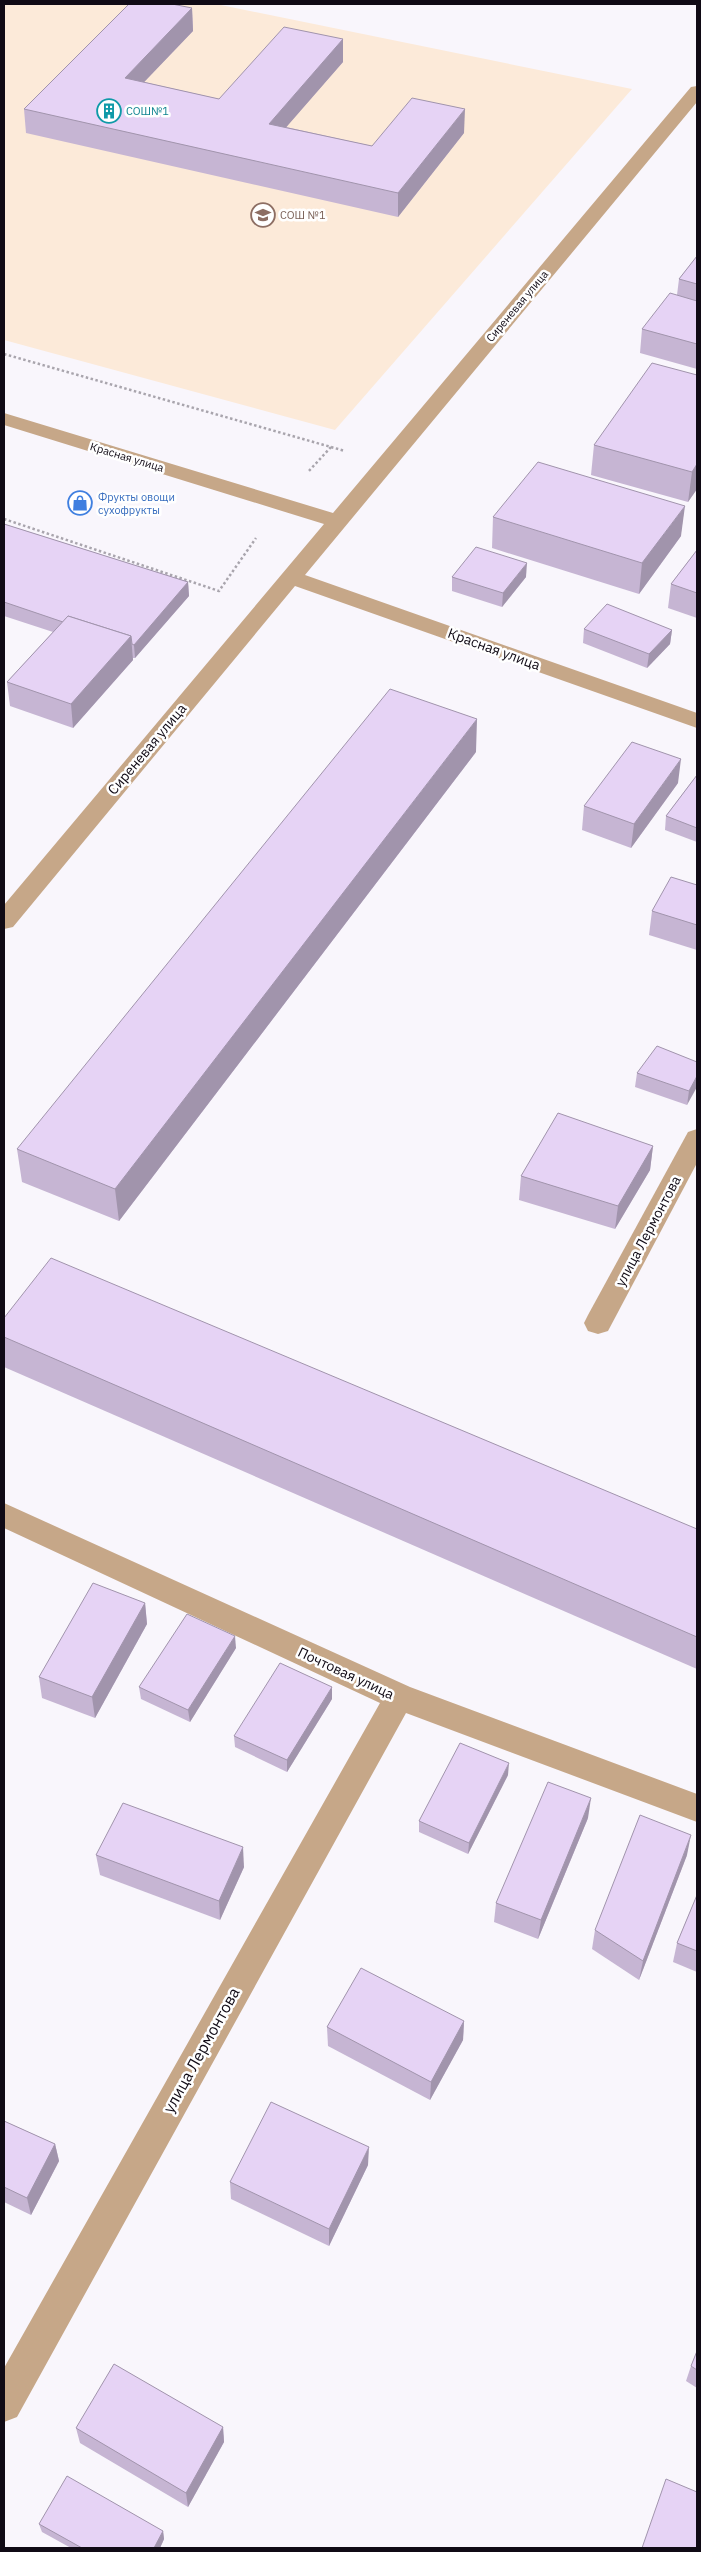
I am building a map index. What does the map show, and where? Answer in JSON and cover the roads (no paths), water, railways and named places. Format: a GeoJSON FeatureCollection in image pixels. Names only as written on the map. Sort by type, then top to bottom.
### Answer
{"type":"FeatureCollection","features":[{"type":"Feature","properties":{"kind":"street","name":"Сиреневая улица"},"geometry":{"type":"LineString","coordinates":[[4,921],[697,91]]}},
{"type":"Feature","properties":{"kind":"street","name":"Красная улица"},"geometry":{"type":"LineString","coordinates":[[4,419],[337,521]]}},
{"type":"Feature","properties":{"kind":"street","name":"Красная улица"},"geometry":{"type":"LineString","coordinates":[[290,577],[697,721]]}},
{"type":"Feature","properties":{"kind":"street","name":"улица Лермонтова"},"geometry":{"type":"LineString","coordinates":[[598,1323],[697,1139]]}},
{"type":"Feature","properties":{"kind":"street","name":"Почтовая улица"},"geometry":{"type":"LineString","coordinates":[[4,1515],[399,1697],[697,1808]]}},
{"type":"Feature","properties":{"kind":"street","name":"улица Лермонтова"},"geometry":{"type":"LineString","coordinates":[[4,2404],[399,1697]]}},
{"type":"Feature","properties":{"kind":"place","name":"СОШ№1"},"geometry":{"type":"Point","coordinates":[109,111]}},
{"type":"Feature","properties":{"kind":"place","name":"СОШ №1"},"geometry":{"type":"Point","coordinates":[263,215]}},
{"type":"Feature","properties":{"kind":"place","name":"Фрукты овощи сухофрукты"},"geometry":{"type":"Point","coordinates":[80,503]}}]}
